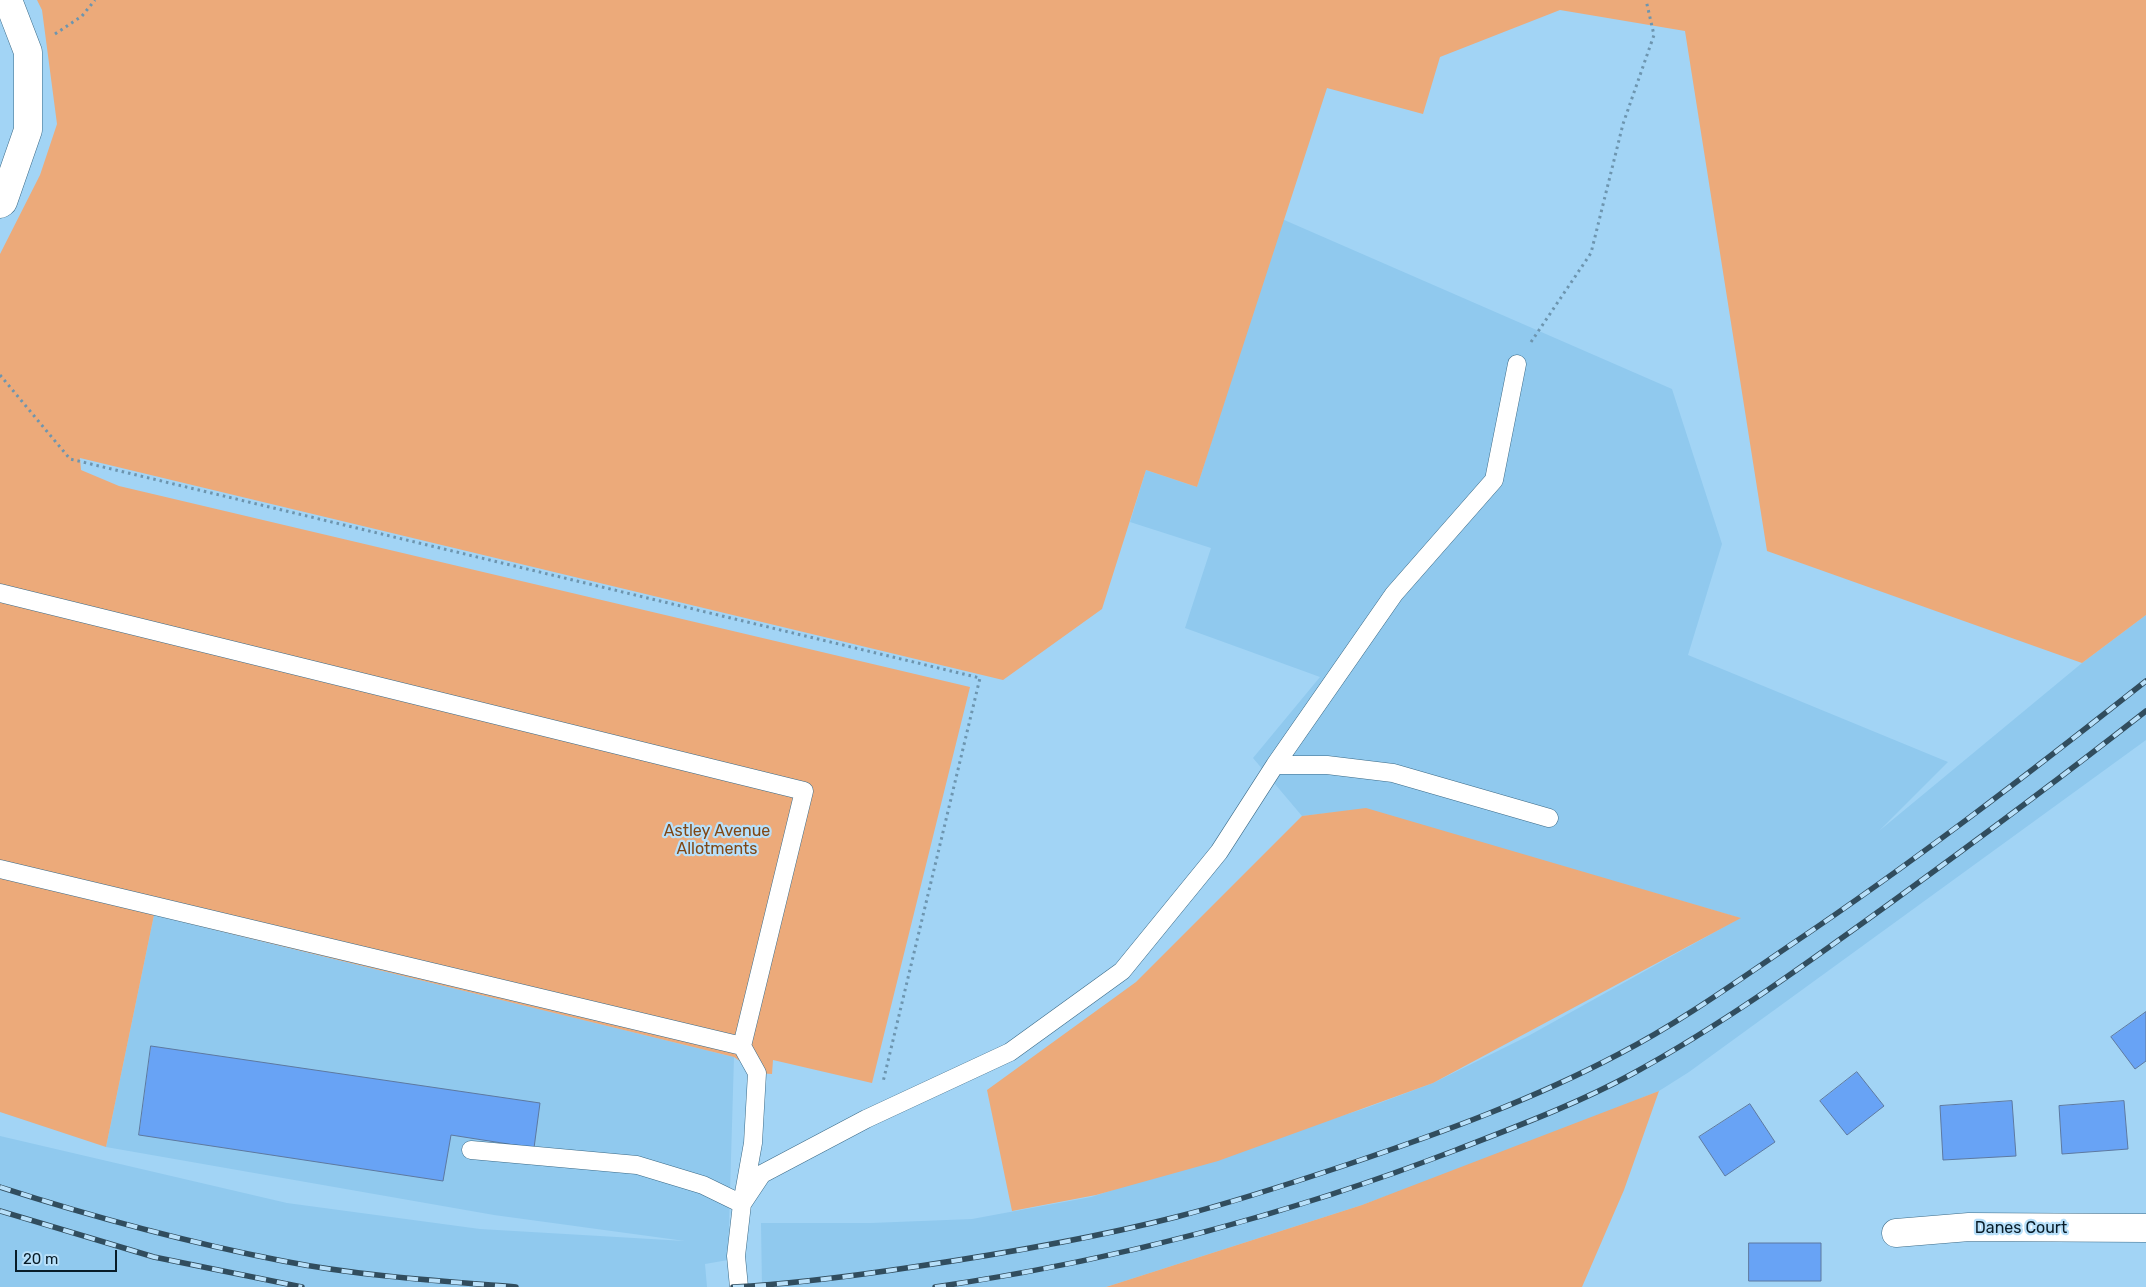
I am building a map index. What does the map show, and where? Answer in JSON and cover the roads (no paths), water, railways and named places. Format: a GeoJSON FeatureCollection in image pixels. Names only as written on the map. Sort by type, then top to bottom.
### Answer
{"type":"FeatureCollection","features":[{"type":"Feature","properties":{"kind":"street"},"geometry":{"type":"LineString","coordinates":[[0,204],[3,202],[28,130],[28,52],[8,0]]}},
{"type":"Feature","properties":{"kind":"street","name":"Danes Court"},"geometry":{"type":"LineString","coordinates":[[1896,1233],[1969,1227],[2146,1228]]}},
{"type":"Feature","properties":{"kind":"lane"},"geometry":{"type":"LineString","coordinates":[[742,1204],[762,1174],[866,1119],[1010,1052],[1122,971],[1219,852],[1275,765],[1394,594],[1494,480],[1517,364]]}},
{"type":"Feature","properties":{"kind":"lane"},"geometry":{"type":"LineString","coordinates":[[0,593],[804,791],[742,1046],[757,1073],[753,1143],[742,1204],[736,1256],[738,1287]]}},
{"type":"Feature","properties":{"kind":"lane"},"geometry":{"type":"LineString","coordinates":[[1275,765],[1327,765],[1393,773],[1549,818]]}},
{"type":"Feature","properties":{"kind":"lane"},"geometry":{"type":"LineString","coordinates":[[0,869],[742,1046]]}},
{"type":"Feature","properties":{"kind":"lane"},"geometry":{"type":"LineString","coordinates":[[471,1150],[638,1165],[703,1185],[742,1204]]}},
{"type":"Feature","properties":{"kind":"railway"},"geometry":{"type":"LineString","coordinates":[[733,1287],[868,1274],[1045,1245],[1144,1225],[1219,1205],[1328,1171],[1418,1140],[1554,1086],[1641,1042],[1685,1016],[1838,913],[2016,783],[2146,681]]}},
{"type":"Feature","properties":{"kind":"railway"},"geometry":{"type":"LineString","coordinates":[[935,1287],[1068,1264],[1200,1233],[1265,1215],[1329,1195],[1456,1150],[1590,1095],[1665,1055],[1795,971],[1986,833],[2146,711]]}},
{"type":"Feature","properties":{"kind":"railway"},"geometry":{"type":"LineString","coordinates":[[0,1187],[140,1228],[211,1246],[283,1261],[370,1274],[516,1287]]}},
{"type":"Feature","properties":{"kind":"railway"},"geometry":{"type":"LineString","coordinates":[[0,1211],[154,1257],[302,1287]]}},
{"type":"Feature","properties":{"kind":"park label","name":"Astley Avenue Allotments"},"geometry":{"type":"Point","coordinates":[717,840]}}]}
